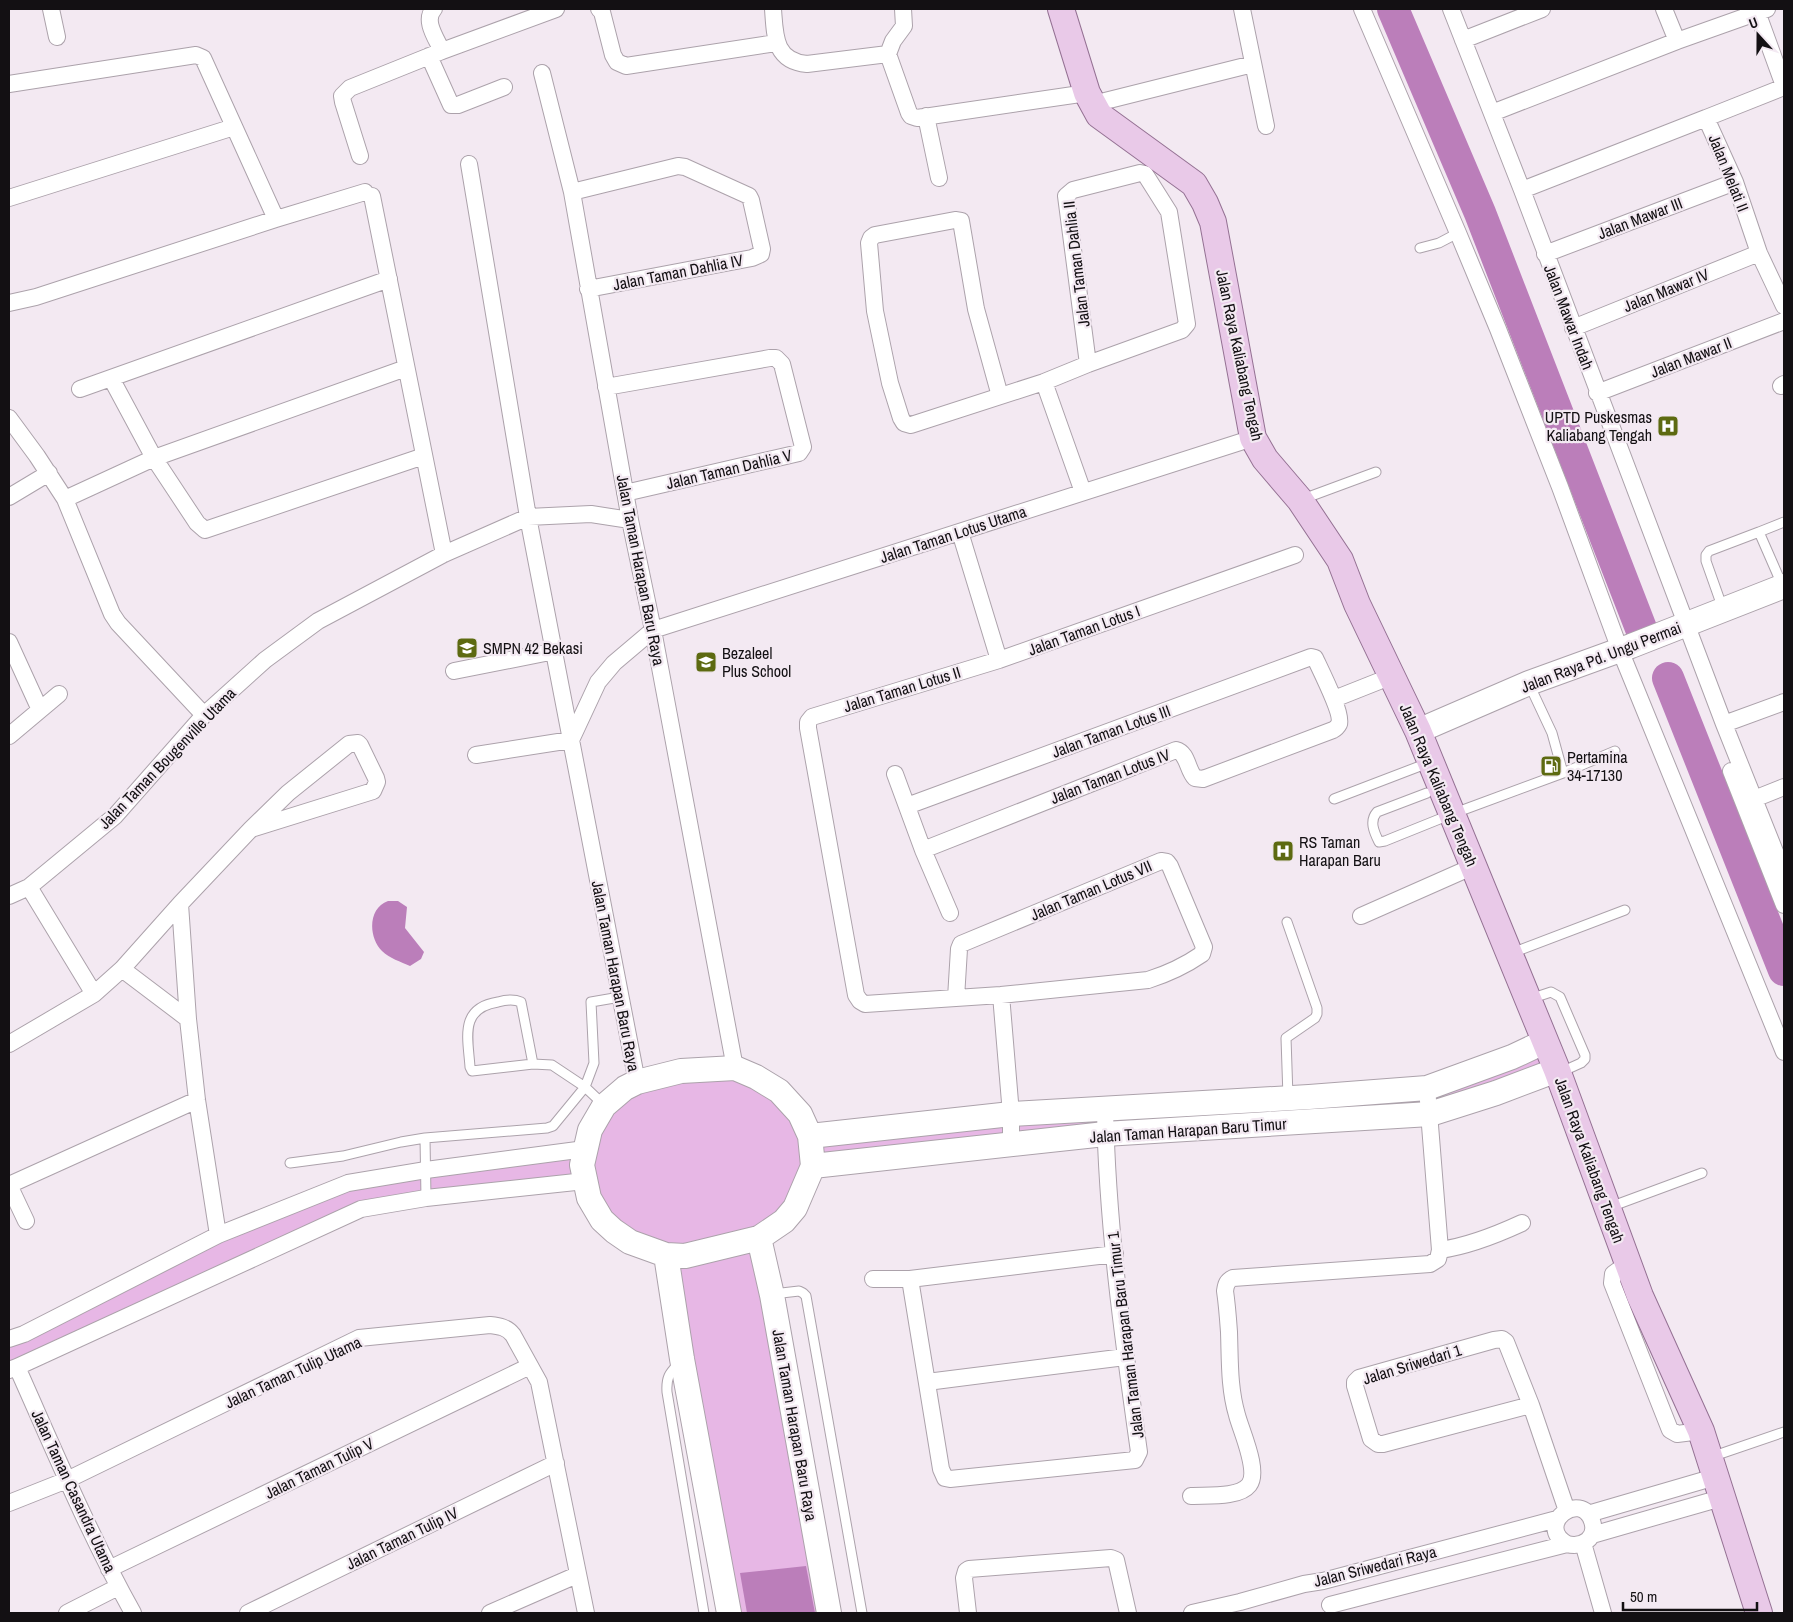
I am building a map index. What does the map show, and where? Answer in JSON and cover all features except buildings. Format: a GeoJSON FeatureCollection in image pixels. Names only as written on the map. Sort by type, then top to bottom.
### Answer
{"type":"FeatureCollection","features":[{"type":"Feature","properties":{"kind":"main road","name":"Jalan Raya Kaliabang Tengah"},"geometry":{"type":"LineString","coordinates":[[1061,9],[1090,98],[1099,115],[1194,184],[1205,203],[1213,222],[1254,438],[1265,460],[1300,500],[1340,560],[1357,604],[1418,731],[1544,1042],[1558,1071],[1640,1296],[1701,1431],[1759,1613]]}},
{"type":"Feature","properties":{"kind":"street"},"geometry":{"type":"LineString","coordinates":[[51,9],[57,37]]}},
{"type":"Feature","properties":{"kind":"street"},"geometry":{"type":"LineString","coordinates":[[434,9],[428,20],[448,101],[451,105],[458,105],[504,87]]}},
{"type":"Feature","properties":{"kind":"street"},"geometry":{"type":"LineString","coordinates":[[599,9],[602,12],[613,54],[617,62],[626,66],[776,43]]}},
{"type":"Feature","properties":{"kind":"street"},"geometry":{"type":"LineString","coordinates":[[772,9],[776,43],[785,56],[797,63],[807,64],[888,54]]}},
{"type":"Feature","properties":{"kind":"street"},"geometry":{"type":"LineString","coordinates":[[903,9],[904,26],[893,41],[888,54],[909,112],[911,116],[917,118],[1090,98],[1253,64]]}},
{"type":"Feature","properties":{"kind":"street"},"geometry":{"type":"LineString","coordinates":[[1242,9],[1266,126]]}},
{"type":"Feature","properties":{"kind":"street"},"geometry":{"type":"LineString","coordinates":[[1362,9],[1458,233],[1626,648],[1784,1052]]}},
{"type":"Feature","properties":{"kind":"street","name":"Jalan Mawar Indah"},"geometry":{"type":"LineString","coordinates":[[1451,9],[1522,190],[1597,393],[1677,628]]}},
{"type":"Feature","properties":{"kind":"street"},"geometry":{"type":"LineString","coordinates":[[1462,40],[1542,9]]}},
{"type":"Feature","properties":{"kind":"street"},"geometry":{"type":"LineString","coordinates":[[1664,9],[1677,41]]}},
{"type":"Feature","properties":{"kind":"street"},"geometry":{"type":"LineString","coordinates":[[360,156],[342,102],[342,96],[350,88],[550,10]]}},
{"type":"Feature","properties":{"kind":"street"},"geometry":{"type":"LineString","coordinates":[[1492,113],[1761,10],[1784,86]]}},
{"type":"Feature","properties":{"kind":"street"},"geometry":{"type":"LineString","coordinates":[[9,84],[196,55],[203,58],[276,219]]}},
{"type":"Feature","properties":{"kind":"street","name":"Jalan Taman Harapan Baru Raya"},"geometry":{"type":"LineString","coordinates":[[542,73],[572,192],[630,520],[654,630],[735,1068]]}},
{"type":"Feature","properties":{"kind":"street","name":"Jalan Melati II"},"geometry":{"type":"LineString","coordinates":[[1784,86],[1706,118],[1735,182],[1759,252],[1784,306]]}},
{"type":"Feature","properties":{"kind":"street"},"geometry":{"type":"LineString","coordinates":[[926,116],[939,178]]}},
{"type":"Feature","properties":{"kind":"street"},"geometry":{"type":"LineString","coordinates":[[1522,190],[1706,118]]}},
{"type":"Feature","properties":{"kind":"street"},"geometry":{"type":"LineString","coordinates":[[9,198],[234,128]]}},
{"type":"Feature","properties":{"kind":"street","name":"Jalan Taman Harapan Baru Raya"},"geometry":{"type":"LineString","coordinates":[[469,164],[528,517],[637,1082]]}},
{"type":"Feature","properties":{"kind":"street","name":"Jalan Taman Dahlia IV"},"geometry":{"type":"LineString","coordinates":[[572,192],[678,166],[685,167],[749,196],[762,250],[761,254],[752,258],[588,289]]}},
{"type":"Feature","properties":{"kind":"street","name":"Jalan Taman Dahlia II"},"geometry":{"type":"LineString","coordinates":[[1140,173],[1148,177],[1169,212],[1187,324],[1182,330],[1088,364],[1066,196],[1073,190],[1140,173]]}},
{"type":"Feature","properties":{"kind":"street","name":"Jalan Mawar III"},"geometry":{"type":"LineString","coordinates":[[1545,254],[1735,182]]}},
{"type":"Feature","properties":{"kind":"street"},"geometry":{"type":"LineString","coordinates":[[9,303],[36,297],[276,219],[368,194],[389,279],[444,554]]}},
{"type":"Feature","properties":{"kind":"street"},"geometry":{"type":"LineString","coordinates":[[1000,396],[976,309],[961,221],[956,220],[875,235],[871,238],[869,243],[876,311],[890,383],[904,423],[911,425],[1044,382],[1088,364]]}},
{"type":"Feature","properties":{"kind":"street","name":"Jalan Mawar IV"},"geometry":{"type":"LineString","coordinates":[[1573,328],[1759,252]]}},
{"type":"Feature","properties":{"kind":"street"},"geometry":{"type":"LineString","coordinates":[[80,389],[389,279]]}},
{"type":"Feature","properties":{"kind":"street","name":"Jalan Mawar II"},"geometry":{"type":"LineString","coordinates":[[1597,393],[1784,322]]}},
{"type":"Feature","properties":{"kind":"street","name":"Jalan Taman Dahlia V"},"geometry":{"type":"LineString","coordinates":[[606,387],[776,358],[782,364],[803,447],[800,453],[625,493]]}},
{"type":"Feature","properties":{"kind":"street"},"geometry":{"type":"LineString","coordinates":[[65,499],[154,458],[406,368]]}},
{"type":"Feature","properties":{"kind":"street"},"geometry":{"type":"LineString","coordinates":[[111,378],[154,458],[196,523],[205,530],[424,456]]}},
{"type":"Feature","properties":{"kind":"street"},"geometry":{"type":"LineString","coordinates":[[1044,382],[1083,492]]}},
{"type":"Feature","properties":{"kind":"street"},"geometry":{"type":"LineString","coordinates":[[9,418],[49,473],[65,499],[112,614],[118,623],[204,715]]}},
{"type":"Feature","properties":{"kind":"street","name":"Jalan Taman Lotus Utama"},"geometry":{"type":"LineString","coordinates":[[654,630],[1254,438]]}},
{"type":"Feature","properties":{"kind":"street"},"geometry":{"type":"LineString","coordinates":[[9,497],[49,473]]}},
{"type":"Feature","properties":{"kind":"street","name":"Jalan Taman Bougenville Utama"},"geometry":{"type":"LineString","coordinates":[[9,896],[29,887],[114,816],[204,715],[265,660],[318,621],[444,554],[528,517],[591,514],[630,520]]}},
{"type":"Feature","properties":{"kind":"street"},"geometry":{"type":"LineString","coordinates":[[960,532],[999,660]]}},
{"type":"Feature","properties":{"kind":"street","name":"Jalan Taman Lotus I"},"geometry":{"type":"LineString","coordinates":[[999,660],[1295,555]]}},
{"type":"Feature","properties":{"kind":"street","name":"Jalan Raya Pd. Ungu Permai"},"geometry":{"type":"LineString","coordinates":[[1418,731],[1529,683],[1626,648],[1784,586]]}},
{"type":"Feature","properties":{"kind":"street"},"geometry":{"type":"LineString","coordinates":[[1677,628],[1724,724],[1783,865]]}},
{"type":"Feature","properties":{"kind":"street"},"geometry":{"type":"LineString","coordinates":[[1677,628],[1784,905]]}},
{"type":"Feature","properties":{"kind":"street"},"geometry":{"type":"LineString","coordinates":[[476,755],[571,740],[598,682],[614,663],[654,630]]}},
{"type":"Feature","properties":{"kind":"street"},"geometry":{"type":"LineString","coordinates":[[9,642],[40,710]]}},
{"type":"Feature","properties":{"kind":"street"},"geometry":{"type":"LineString","coordinates":[[454,671],[555,650]]}},
{"type":"Feature","properties":{"kind":"street","name":"Jalan Taman Lotus III"},"geometry":{"type":"LineString","coordinates":[[908,806],[1311,657],[1315,658],[1334,700]]}},
{"type":"Feature","properties":{"kind":"street","name":"Jalan Taman Lotus II"},"geometry":{"type":"LineString","coordinates":[[808,722],[812,717],[820,713],[999,660]]}},
{"type":"Feature","properties":{"kind":"street"},"geometry":{"type":"LineString","coordinates":[[1334,700],[1392,676]]}},
{"type":"Feature","properties":{"kind":"street"},"geometry":{"type":"LineString","coordinates":[[9,736],[59,694]]}},
{"type":"Feature","properties":{"kind":"street","name":"Jalan Taman Lotus IV"},"geometry":{"type":"LineString","coordinates":[[923,850],[1176,750],[1183,754],[1192,776],[1203,779],[1333,730],[1339,724],[1340,718],[1334,700]]}},
{"type":"Feature","properties":{"kind":"street"},"geometry":{"type":"LineString","coordinates":[[1724,724],[1784,702]]}},
{"type":"Feature","properties":{"kind":"street","name":"Jalan Taman Lotus VII"},"geometry":{"type":"LineString","coordinates":[[808,722],[856,995],[860,1001],[866,1004],[956,998],[1148,980],[1162,976],[1202,954],[1204,947],[1167,862],[1161,861],[961,944],[959,949],[956,998]]}},
{"type":"Feature","properties":{"kind":"street"},"geometry":{"type":"LineString","coordinates":[[9,1044],[94,994],[122,969],[180,904],[251,829],[288,793],[348,744],[358,743],[360,745],[376,778],[377,782],[373,791],[251,829]]}},
{"type":"Feature","properties":{"kind":"street"},"geometry":{"type":"LineString","coordinates":[[895,774],[923,850],[950,913]]}},
{"type":"Feature","properties":{"kind":"street"},"geometry":{"type":"LineString","coordinates":[[1754,799],[1784,788]]}},
{"type":"Feature","properties":{"kind":"street"},"geometry":{"type":"LineString","coordinates":[[1361,916],[1474,866]]}},
{"type":"Feature","properties":{"kind":"street"},"geometry":{"type":"LineString","coordinates":[[29,887],[94,994]]}},
{"type":"Feature","properties":{"kind":"street"},"geometry":{"type":"LineString","coordinates":[[180,904],[188,1019],[197,1100],[218,1236]]}},
{"type":"Feature","properties":{"kind":"street"},"geometry":{"type":"LineString","coordinates":[[122,969],[188,1019]]}},
{"type":"Feature","properties":{"kind":"street"},"geometry":{"type":"LineString","coordinates":[[1001,994],[1012,1145]]}},
{"type":"Feature","properties":{"kind":"street","name":"Jalan Taman Harapan Baru Timur"},"geometry":{"type":"LineString","coordinates":[[813,1166],[1012,1145],[1289,1111],[1427,1088],[1512,1057],[1544,1042]]}},
{"type":"Feature","properties":{"kind":"street"},"geometry":{"type":"LineString","coordinates":[[735,1068],[756,1077],[780,1091],[800,1114],[810,1136],[813,1166],[795,1208],[784,1220],[759,1238],[685,1256],[666,1255],[630,1242],[614,1231],[602,1220],[589,1198],[582,1166],[590,1130],[604,1106],[624,1088],[637,1082],[681,1071],[735,1068]]}},
{"type":"Feature","properties":{"kind":"street","name":"Jalan Taman Harapan Baru Timur"},"geometry":{"type":"LineString","coordinates":[[810,1136],[1011,1114],[1105,1109],[1430,1114],[1558,1071]]}},
{"type":"Feature","properties":{"kind":"street"},"geometry":{"type":"LineString","coordinates":[[1191,1496],[1236,1494],[1251,1483],[1251,1463],[1236,1415],[1231,1388],[1225,1290],[1229,1280],[1233,1278],[1430,1264],[1438,1259],[1440,1250],[1427,1088]]}},
{"type":"Feature","properties":{"kind":"street"},"geometry":{"type":"LineString","coordinates":[[26,1221],[9,1185],[197,1100]]}},
{"type":"Feature","properties":{"kind":"street","name":"Jalan Taman Harapan Baru Timur 1"},"geometry":{"type":"LineString","coordinates":[[928,1382],[943,1475],[950,1479],[1135,1460],[1140,1452],[1126,1357],[1115,1254],[1105,1134],[1105,1109]]}},
{"type":"Feature","properties":{"kind":"street"},"geometry":{"type":"LineString","coordinates":[[9,1339],[24,1334],[218,1236],[348,1183],[426,1170],[585,1149]]}},
{"type":"Feature","properties":{"kind":"street"},"geometry":{"type":"LineString","coordinates":[[13,1368],[360,1209],[426,1198],[585,1181]]}},
{"type":"Feature","properties":{"kind":"street"},"geometry":{"type":"LineString","coordinates":[[1440,1250],[1455,1248],[1492,1236],[1522,1223]]}},
{"type":"Feature","properties":{"kind":"street","name":"Jalan Taman Harapan Baru Raya"},"geometry":{"type":"LineString","coordinates":[[759,1238],[772,1294],[829,1613]]}},
{"type":"Feature","properties":{"kind":"street"},"geometry":{"type":"LineString","coordinates":[[873,1280],[910,1280],[1115,1254]]}},
{"type":"Feature","properties":{"kind":"street"},"geometry":{"type":"LineString","coordinates":[[666,1255],[682,1359],[729,1613]]}},
{"type":"Feature","properties":{"kind":"street"},"geometry":{"type":"LineString","coordinates":[[910,1280],[928,1382],[1126,1357]]}},
{"type":"Feature","properties":{"kind":"street","name":"Jalan Taman Tulip Utama"},"geometry":{"type":"LineString","coordinates":[[15,1501],[67,1480],[359,1338],[490,1325],[502,1326],[513,1335],[539,1382],[586,1613]]}},
{"type":"Feature","properties":{"kind":"street","name":"Jalan Sriwedari 1"},"geometry":{"type":"LineString","coordinates":[[1531,1405],[1378,1444],[1371,1439],[1355,1382],[1359,1378],[1502,1339],[1506,1342],[1531,1405],[1562,1515]]}},
{"type":"Feature","properties":{"kind":"street","name":"Jalan Taman Tulip V"},"geometry":{"type":"LineString","coordinates":[[109,1569],[530,1366]]}},
{"type":"Feature","properties":{"kind":"street","name":"Jalan Taman Casandra Utama"},"geometry":{"type":"LineString","coordinates":[[13,1368],[109,1569],[133,1613]]}},
{"type":"Feature","properties":{"kind":"street","name":"Jalan Taman Tulip IV"},"geometry":{"type":"LineString","coordinates":[[248,1613],[556,1463]]}},
{"type":"Feature","properties":{"kind":"street"},"geometry":{"type":"LineString","coordinates":[[1588,1514],[1715,1478]]}},
{"type":"Feature","properties":{"kind":"street","name":"Jalan Sriwedari Raya"},"geometry":{"type":"LineString","coordinates":[[1331,1609],[1581,1541],[1715,1478]]}},
{"type":"Feature","properties":{"kind":"street"},"geometry":{"type":"LineString","coordinates":[[9,1515],[15,1501]]}},
{"type":"Feature","properties":{"kind":"street"},"geometry":{"type":"LineString","coordinates":[[1579,1509],[1588,1514],[1594,1528],[1581,1541],[1560,1539],[1558,1534],[1562,1515],[1579,1509]]}},
{"type":"Feature","properties":{"kind":"street","name":"Jalan Sriwedari Raya"},"geometry":{"type":"LineString","coordinates":[[1192,1613],[1242,1608],[1304,1584],[1323,1581],[1562,1515]]}},
{"type":"Feature","properties":{"kind":"street"},"geometry":{"type":"LineString","coordinates":[[1581,1541],[1603,1613]]}},
{"type":"Feature","properties":{"kind":"street"},"geometry":{"type":"LineString","coordinates":[[968,1613],[964,1578],[966,1571],[1114,1558],[1128,1613]]}},
{"type":"Feature","properties":{"kind":"street"},"geometry":{"type":"LineString","coordinates":[[490,1613],[577,1575]]}},
{"type":"Feature","properties":{"kind":"street"},"geometry":{"type":"LineString","coordinates":[[1323,1581],[1331,1609]]}},
{"type":"Feature","properties":{"kind":"street"},"geometry":{"type":"LineString","coordinates":[[67,1613],[118,1587]]}},
{"type":"Feature","properties":{"kind":"lane"},"geometry":{"type":"LineString","coordinates":[[1420,248],[1433,245],[1458,233]]}},
{"type":"Feature","properties":{"kind":"lane"},"geometry":{"type":"LineString","coordinates":[[1300,500],[1376,472]]}},
{"type":"Feature","properties":{"kind":"lane"},"geometry":{"type":"LineString","coordinates":[[1723,610],[1706,561],[1706,555],[1709,551],[1784,522]]}},
{"type":"Feature","properties":{"kind":"lane"},"geometry":{"type":"LineString","coordinates":[[1759,532],[1784,586]]}},
{"type":"Feature","properties":{"kind":"lane"},"geometry":{"type":"LineString","coordinates":[[1529,683],[1552,733],[1563,773]]}},
{"type":"Feature","properties":{"kind":"lane"},"geometry":{"type":"LineString","coordinates":[[1427,793],[1376,812],[1372,822],[1380,842],[1563,773],[1615,750]]}},
{"type":"Feature","properties":{"kind":"lane"},"geometry":{"type":"LineString","coordinates":[[1334,799],[1430,762]]}},
{"type":"Feature","properties":{"kind":"lane"},"geometry":{"type":"LineString","coordinates":[[1509,954],[1625,910]]}},
{"type":"Feature","properties":{"kind":"lane"},"geometry":{"type":"LineString","coordinates":[[1286,922],[1317,1008],[1315,1018],[1286,1038],[1289,1111]]}},
{"type":"Feature","properties":{"kind":"lane"},"geometry":{"type":"LineString","coordinates":[[1527,1000],[1551,992],[1560,997],[1564,1006],[1585,1059],[1581,1063],[1558,1071]]}},
{"type":"Feature","properties":{"kind":"lane"},"geometry":{"type":"LineString","coordinates":[[290,1164],[343,1156],[424,1138],[547,1128],[557,1122],[586,1087],[594,1063],[591,1002],[620,997]]}},
{"type":"Feature","properties":{"kind":"lane"},"geometry":{"type":"LineString","coordinates":[[534,1064],[521,1002],[505,1000],[491,1003],[476,1011],[467,1025],[470,1068],[472,1071],[534,1064],[552,1065],[586,1087],[604,1106]]}},
{"type":"Feature","properties":{"kind":"lane"},"geometry":{"type":"LineString","coordinates":[[424,1138],[426,1198]]}},
{"type":"Feature","properties":{"kind":"lane"},"geometry":{"type":"LineString","coordinates":[[1607,1208],[1702,1173]]}},
{"type":"Feature","properties":{"kind":"lane"},"geometry":{"type":"LineString","coordinates":[[772,1294],[799,1291],[804,1292],[806,1296],[862,1613]]}},
{"type":"Feature","properties":{"kind":"lane"},"geometry":{"type":"LineString","coordinates":[[682,1359],[668,1376],[666,1392],[704,1613]]}},
{"type":"Feature","properties":{"kind":"lane"},"geometry":{"type":"LineString","coordinates":[[1715,1478],[1784,1432]]}},
{"type":"Feature","properties":{"kind":"shaded area"},"geometry":{"type":"Polygon","coordinates":[[[388,901],[398,901],[407,907],[405,928],[424,952],[421,959],[410,966],[395,960],[382,951],[374,938],[372,923],[374,916],[381,905],[388,901]]]}},
{"type":"Feature","properties":{"kind":"shaded area"},"geometry":{"type":"Polygon","coordinates":[[[1544,1042],[1557,1070],[1430,1114],[813,1166],[759,1238],[829,1613],[729,1613],[666,1255],[630,1242],[584,1181],[360,1209],[9,1370],[9,1339],[328,1190],[585,1149],[626,1087],[756,1077],[810,1136],[1427,1088],[1544,1042]]]}},
{"type":"Feature","properties":{"kind":"shaded area"},"geometry":{"type":"Polygon","coordinates":[[[806,1566],[815,1613],[747,1613],[740,1573],[806,1566]]]}},
{"type":"Feature","properties":{"kind":"waterway"},"geometry":{"type":"LineString","coordinates":[[1393,9],[1480,213],[1642,631]]}},
{"type":"Feature","properties":{"kind":"waterway"},"geometry":{"type":"LineString","coordinates":[[1668,678],[1784,970]]}},
{"type":"Feature","properties":{"kind":"place","name":"UPTD Puskesmas Kaliabang Tengah"},"geometry":{"type":"Point","coordinates":[1668,426]}},
{"type":"Feature","properties":{"kind":"place","name":"SMPN 42 Bekasi"},"geometry":{"type":"Point","coordinates":[467,648]}},
{"type":"Feature","properties":{"kind":"place","name":"Bezaleel Plus School"},"geometry":{"type":"Point","coordinates":[706,662]}},
{"type":"Feature","properties":{"kind":"place","name":"Pertamina 34-17130"},"geometry":{"type":"Point","coordinates":[1551,766]}},
{"type":"Feature","properties":{"kind":"place","name":"RS Taman Harapan Baru"},"geometry":{"type":"Point","coordinates":[1283,851]}}]}
